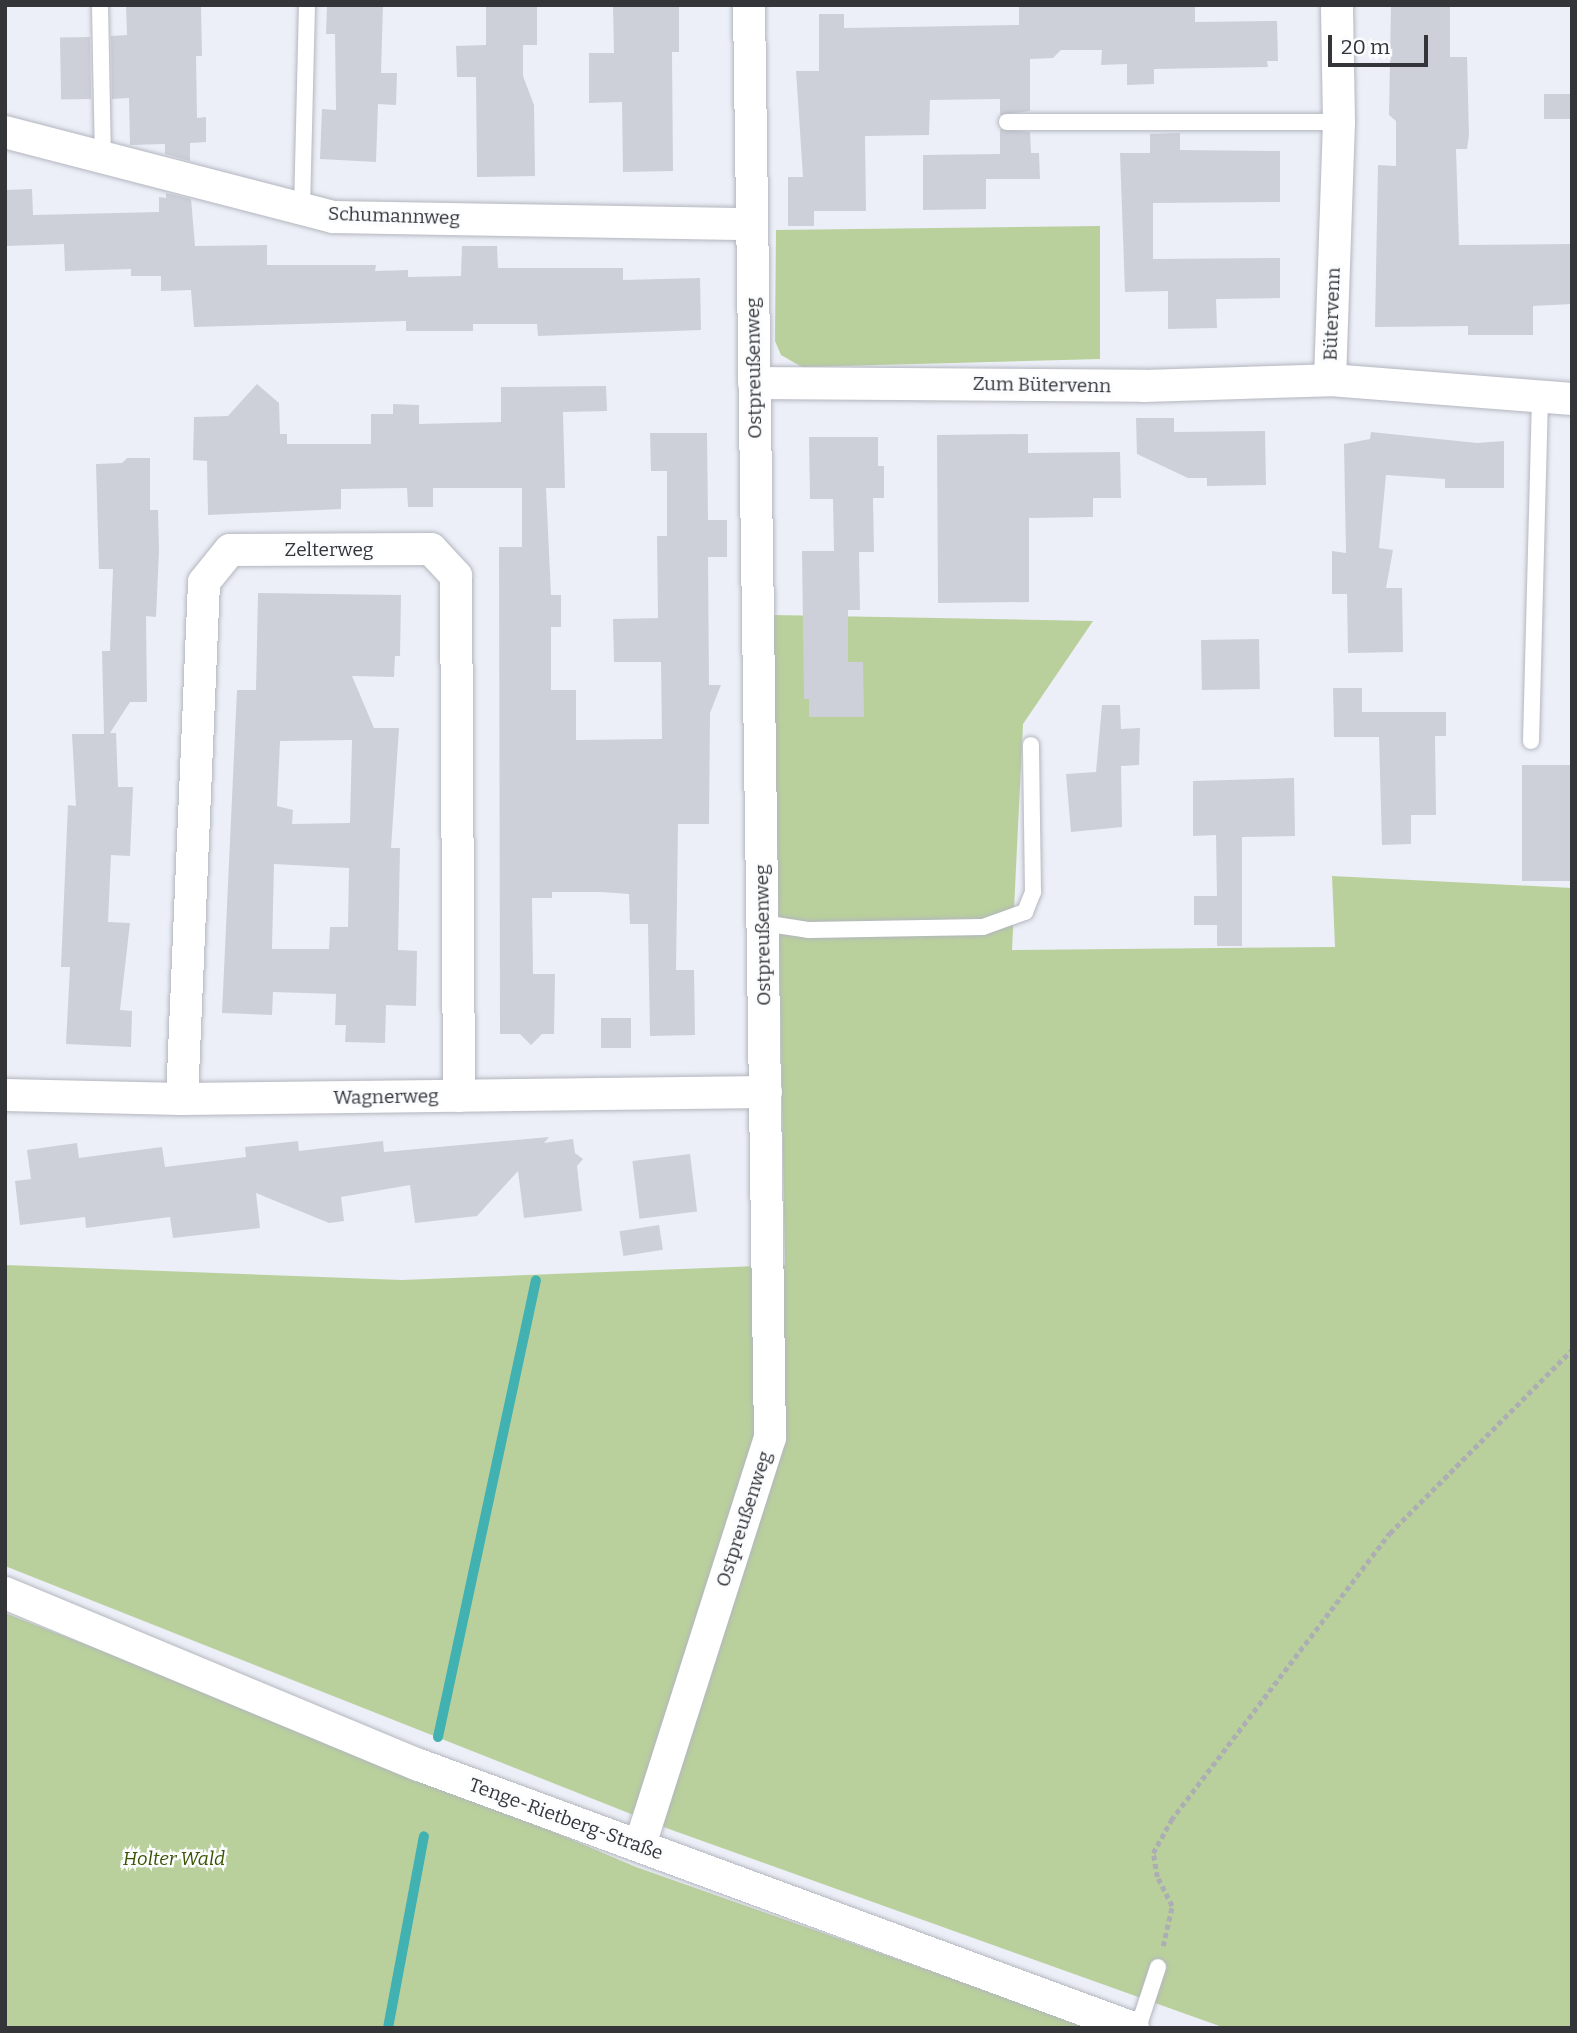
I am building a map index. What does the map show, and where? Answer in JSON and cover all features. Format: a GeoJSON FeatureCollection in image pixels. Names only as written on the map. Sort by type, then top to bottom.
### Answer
{"type":"FeatureCollection","features":[{"type":"Feature","properties":{"kind":"street","name":"Ostpreußenweg"},"geometry":{"type":"LineString","coordinates":[[640,1845],[770,1438],[749,5]]}},
{"type":"Feature","properties":{"kind":"street","name":"Bütervenn"},"geometry":{"type":"LineString","coordinates":[[1337,5],[1339,122],[1330,380],[1572,399]]}},
{"type":"Feature","properties":{"kind":"street","name":"Schumannweg"},"geometry":{"type":"LineString","coordinates":[[5,132],[333,217],[751,224]]}},
{"type":"Feature","properties":{"kind":"street","name":"Zum Bütervenn"},"geometry":{"type":"LineString","coordinates":[[754,383],[1144,386],[1330,380]]}},
{"type":"Feature","properties":{"kind":"street","name":"Zelterweg"},"geometry":{"type":"LineString","coordinates":[[182,1099],[204,582],[230,550],[431,549],[456,576],[458,1096]]}},
{"type":"Feature","properties":{"kind":"street","name":"Wagnerweg"},"geometry":{"type":"LineString","coordinates":[[5,1096],[182,1099],[766,1092]]}},
{"type":"Feature","properties":{"kind":"street","name":"Tenge-Rietberg-Straße"},"geometry":{"type":"LineString","coordinates":[[5,1593],[419,1765],[1136,2028]]}},
{"type":"Feature","properties":{"kind":"lane"},"geometry":{"type":"LineString","coordinates":[[100,5],[103,157]]}},
{"type":"Feature","properties":{"kind":"lane"},"geometry":{"type":"LineString","coordinates":[[302,209],[307,5]]}},
{"type":"Feature","properties":{"kind":"lane"},"geometry":{"type":"LineString","coordinates":[[1007,122],[1339,122]]}},
{"type":"Feature","properties":{"kind":"lane"},"geometry":{"type":"LineString","coordinates":[[1531,741],[1541,396]]}},
{"type":"Feature","properties":{"kind":"lane"},"geometry":{"type":"LineString","coordinates":[[763,923],[809,930],[983,927],[1025,912],[1033,892],[1031,745]]}},
{"type":"Feature","properties":{"kind":"lane"},"geometry":{"type":"LineString","coordinates":[[1136,2028],[1158,1967]]}},
{"type":"Feature","properties":{"kind":"path"},"geometry":{"type":"LineString","coordinates":[[1158,1967],[1172,1906],[1157,1877],[1153,1853],[1171,1820],[1390,1533],[1572,1350]]}},
{"type":"Feature","properties":{"kind":"green space"},"geometry":{"type":"Polygon","coordinates":[[[1100,226],[1100,359],[802,367],[781,355],[775,341],[776,230],[1100,226]]]}},
{"type":"Feature","properties":{"kind":"green space"},"geometry":{"type":"Polygon","coordinates":[[[773,615],[1093,621],[1023,724],[1012,950],[1335,947],[1332,876],[1572,888],[1572,2028],[1225,2028],[669,1829],[5,1566],[5,1265],[402,1280],[785,1265],[773,615]]]}},
{"type":"Feature","properties":{"kind":"green space","name":"Holter Wald"},"geometry":{"type":"Polygon","coordinates":[[[5,1613],[439,1783],[636,1867],[1092,2028],[5,2028],[5,1613]]]}},
{"type":"Feature","properties":{"kind":"building"},"geometry":{"type":"Polygon","coordinates":[[[126,5],[201,7],[202,56],[196,56],[197,118],[206,117],[206,142],[190,143],[190,161],[165,154],[165,144],[130,145],[129,98],[112,99],[111,36],[127,35],[126,5]]]}},
{"type":"Feature","properties":{"kind":"building"},"geometry":{"type":"Polygon","coordinates":[[[327,5],[383,5],[381,73],[397,73],[396,105],[378,104],[376,162],[320,159],[322,109],[336,110],[335,34],[326,34],[327,5]]]}},
{"type":"Feature","properties":{"kind":"building"},"geometry":{"type":"Polygon","coordinates":[[[486,5],[537,5],[537,45],[523,45],[523,76],[534,105],[535,176],[477,177],[476,77],[457,77],[456,46],[486,45],[486,5]]]}},
{"type":"Feature","properties":{"kind":"building"},"geometry":{"type":"Polygon","coordinates":[[[613,5],[679,5],[679,52],[672,52],[673,171],[623,172],[622,102],[589,103],[589,53],[614,53],[613,5]]]}},
{"type":"Feature","properties":{"kind":"building"},"geometry":{"type":"Polygon","coordinates":[[[1019,5],[1195,6],[1195,22],[1277,21],[1278,61],[1267,61],[1268,67],[1154,69],[1154,84],[1127,85],[1127,64],[1101,65],[1102,50],[1061,50],[1053,58],[1030,59],[1030,111],[1000,115],[1000,99],[930,100],[929,135],[865,136],[866,211],[814,211],[814,226],[788,226],[788,177],[803,177],[796,71],[819,71],[819,14],[844,14],[844,28],[1019,25],[1019,5]]]}},
{"type":"Feature","properties":{"kind":"building"},"geometry":{"type":"Polygon","coordinates":[[[1391,5],[1450,5],[1450,57],[1467,57],[1469,135],[1467,149],[1456,149],[1459,245],[1572,244],[1572,304],[1533,306],[1533,335],[1468,335],[1468,326],[1375,327],[1378,165],[1396,166],[1396,121],[1389,115],[1391,5]]]}},
{"type":"Feature","properties":{"kind":"building"},"geometry":{"type":"Polygon","coordinates":[[[90,37],[91,99],[61,100],[60,38],[90,37]]]}},
{"type":"Feature","properties":{"kind":"building"},"geometry":{"type":"Polygon","coordinates":[[[1544,94],[1572,94],[1572,119],[1544,119],[1544,94]]]}},
{"type":"Feature","properties":{"kind":"building"},"geometry":{"type":"Polygon","coordinates":[[[1000,129],[1030,132],[1031,153],[1039,153],[1040,179],[986,179],[986,209],[923,210],[923,155],[1000,154],[1000,129]]]}},
{"type":"Feature","properties":{"kind":"building"},"geometry":{"type":"Polygon","coordinates":[[[1180,133],[1180,150],[1280,151],[1280,202],[1153,203],[1153,259],[1280,258],[1280,298],[1216,299],[1217,328],[1168,329],[1168,291],[1125,292],[1120,153],[1150,153],[1150,134],[1180,133]]]}},
{"type":"Feature","properties":{"kind":"building"},"geometry":{"type":"Polygon","coordinates":[[[32,189],[33,215],[159,212],[159,197],[166,198],[166,193],[191,199],[195,246],[267,245],[267,265],[376,265],[375,271],[408,270],[408,277],[461,276],[462,246],[497,246],[498,268],[623,268],[623,280],[700,278],[701,330],[538,336],[537,324],[473,324],[473,331],[406,331],[406,321],[194,327],[191,290],[161,291],[161,276],[131,276],[131,269],[65,271],[64,244],[5,246],[5,190],[32,189]]]}},
{"type":"Feature","properties":{"kind":"building"},"geometry":{"type":"Polygon","coordinates":[[[257,384],[279,403],[280,434],[287,434],[287,444],[371,444],[371,414],[393,414],[393,404],[419,405],[419,424],[501,422],[501,387],[606,386],[607,411],[563,412],[565,488],[546,488],[551,595],[561,595],[561,627],[551,627],[551,690],[576,690],[576,740],[662,739],[661,662],[614,662],[613,619],[658,618],[657,536],[667,536],[667,471],[651,471],[650,433],[707,433],[708,520],[727,520],[727,557],[708,557],[709,685],[721,685],[710,713],[709,824],[678,824],[676,970],[694,970],[695,1035],[650,1036],[648,924],[630,924],[629,894],[601,892],[552,892],[552,898],[532,898],[533,974],[555,974],[554,1034],[542,1034],[531,1045],[520,1034],[500,1034],[499,547],[522,547],[522,488],[433,488],[433,507],[408,507],[407,488],[341,489],[341,509],[208,515],[207,461],[193,460],[194,417],[228,416],[257,384]]]}},
{"type":"Feature","properties":{"kind":"building"},"geometry":{"type":"Polygon","coordinates":[[[1136,418],[1174,418],[1174,432],[1265,431],[1266,485],[1207,486],[1207,478],[1188,478],[1137,454],[1136,418]]]}},
{"type":"Feature","properties":{"kind":"building"},"geometry":{"type":"Polygon","coordinates":[[[1371,432],[1477,443],[1504,441],[1504,488],[1445,488],[1445,479],[1386,475],[1379,548],[1393,550],[1386,588],[1402,588],[1403,652],[1348,653],[1347,594],[1332,594],[1332,551],[1346,553],[1344,444],[1370,439],[1371,432]]]}},
{"type":"Feature","properties":{"kind":"building"},"geometry":{"type":"Polygon","coordinates":[[[1028,434],[1028,453],[1120,452],[1121,498],[1093,498],[1093,517],[1029,518],[1029,602],[938,603],[937,435],[1028,434]]]}},
{"type":"Feature","properties":{"kind":"building"},"geometry":{"type":"Polygon","coordinates":[[[809,437],[878,437],[878,466],[884,466],[884,498],[873,498],[874,552],[859,552],[860,610],[848,610],[848,662],[863,662],[864,717],[809,717],[809,699],[804,699],[802,551],[834,551],[833,499],[810,499],[809,437]]]}},
{"type":"Feature","properties":{"kind":"building"},"geometry":{"type":"Polygon","coordinates":[[[127,458],[150,458],[150,510],[158,510],[159,551],[156,617],[146,616],[147,702],[130,702],[110,733],[116,733],[118,787],[133,787],[130,856],[111,855],[108,922],[130,923],[120,1010],[132,1011],[131,1047],[66,1044],[70,967],[61,967],[68,805],[76,806],[72,734],[104,734],[102,651],[110,651],[113,569],[99,569],[96,464],[122,463],[127,458]]]}},
{"type":"Feature","properties":{"kind":"building"},"geometry":{"type":"Polygon","coordinates":[[[258,593],[401,595],[400,656],[395,656],[394,677],[352,676],[374,728],[399,728],[391,848],[400,848],[398,950],[417,951],[416,1006],[386,1005],[385,1043],[345,1042],[346,1025],[335,1025],[336,994],[273,992],[272,1015],[222,1013],[237,690],[256,690],[258,593]],[[352,740],[280,741],[277,806],[293,810],[292,824],[350,823],[352,740]],[[274,864],[272,949],[329,949],[330,927],[348,927],[349,868],[274,864]]]}},
{"type":"Feature","properties":{"kind":"building"},"geometry":{"type":"Polygon","coordinates":[[[1259,639],[1260,689],[1202,690],[1201,640],[1259,639]]]}},
{"type":"Feature","properties":{"kind":"building"},"geometry":{"type":"Polygon","coordinates":[[[1333,688],[1362,688],[1362,712],[1446,712],[1446,736],[1435,736],[1436,815],[1411,815],[1411,844],[1382,845],[1379,737],[1334,737],[1333,688]]]}},
{"type":"Feature","properties":{"kind":"building"},"geometry":{"type":"Polygon","coordinates":[[[1102,705],[1120,705],[1121,729],[1140,728],[1139,765],[1121,766],[1122,827],[1071,832],[1066,774],[1096,772],[1102,705]]]}},
{"type":"Feature","properties":{"kind":"building"},"geometry":{"type":"Polygon","coordinates":[[[1522,765],[1572,765],[1572,881],[1522,881],[1522,765]]]}},
{"type":"Feature","properties":{"kind":"building"},"geometry":{"type":"Polygon","coordinates":[[[1294,778],[1295,836],[1242,837],[1242,946],[1217,946],[1217,925],[1194,925],[1194,896],[1217,896],[1216,835],[1193,836],[1193,781],[1294,778]]]}},
{"type":"Feature","properties":{"kind":"building"},"geometry":{"type":"Polygon","coordinates":[[[601,1018],[631,1018],[631,1048],[601,1048],[601,1018]]]}},
{"type":"Feature","properties":{"kind":"building"},"geometry":{"type":"Polygon","coordinates":[[[549,1137],[544,1143],[573,1139],[575,1153],[583,1159],[577,1166],[582,1211],[524,1218],[518,1171],[477,1216],[415,1223],[410,1185],[341,1197],[344,1221],[329,1223],[256,1193],[260,1228],[173,1238],[170,1217],[86,1228],[85,1217],[20,1225],[15,1181],[31,1179],[27,1150],[77,1143],[79,1158],[162,1147],[165,1167],[246,1157],[245,1147],[298,1141],[299,1151],[383,1141],[384,1152],[549,1137]]]}},
{"type":"Feature","properties":{"kind":"building"},"geometry":{"type":"Polygon","coordinates":[[[690,1154],[697,1212],[640,1219],[632,1161],[690,1154]]]}},
{"type":"Feature","properties":{"kind":"building"},"geometry":{"type":"Polygon","coordinates":[[[659,1225],[663,1250],[623,1256],[619,1231],[659,1225]]]}},
{"type":"Feature","properties":{"kind":"waterway"},"geometry":{"type":"LineString","coordinates":[[438,1737],[536,1280]]}},
{"type":"Feature","properties":{"kind":"waterway"},"geometry":{"type":"LineString","coordinates":[[388,2028],[424,1836]]}}]}
